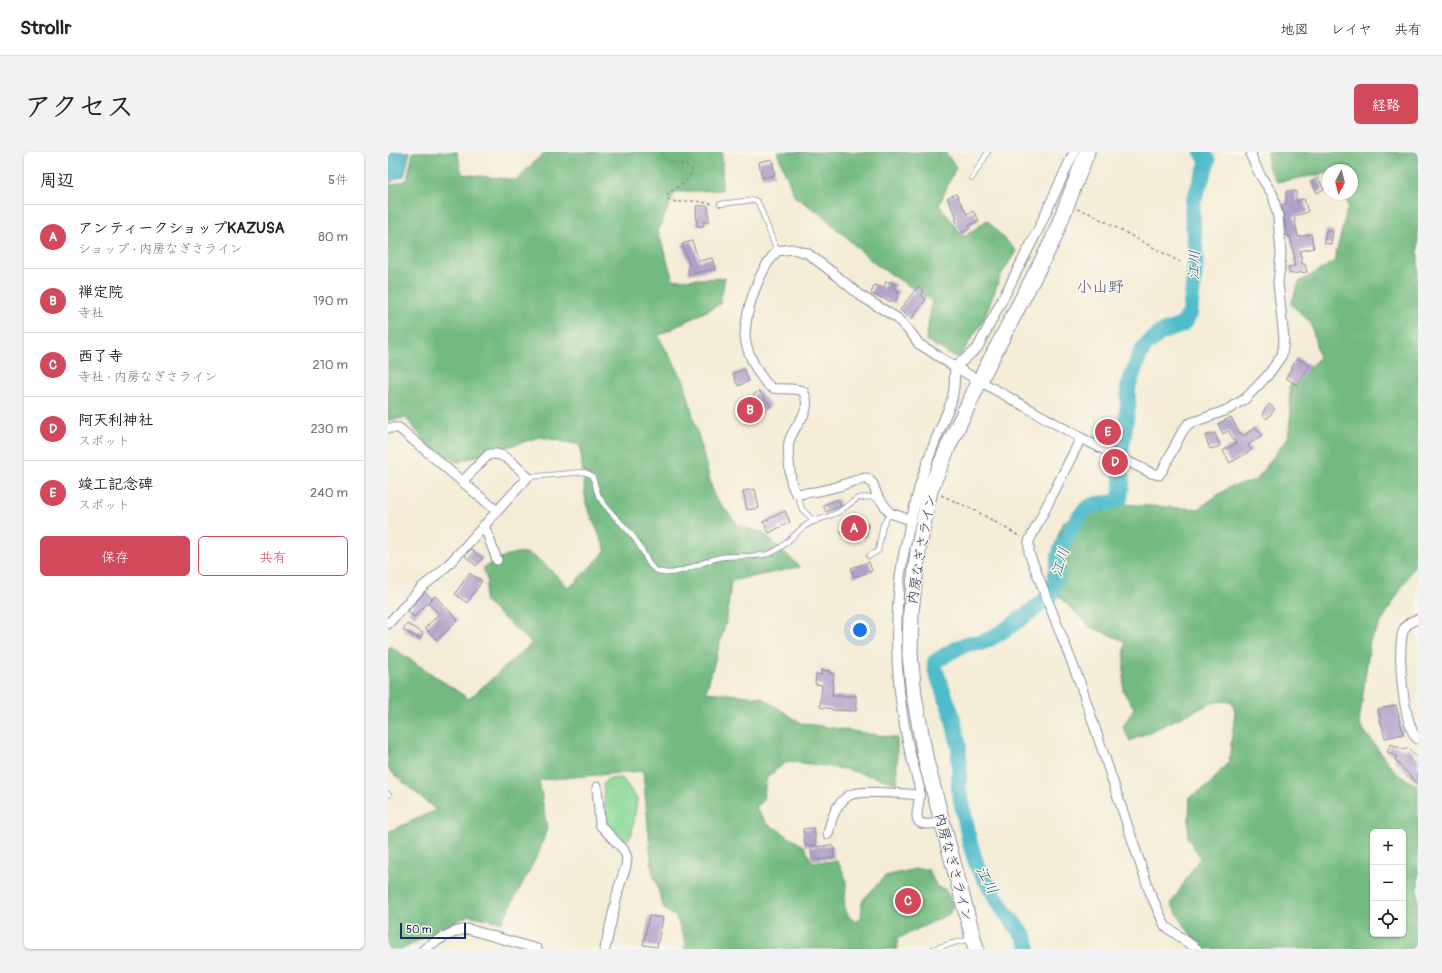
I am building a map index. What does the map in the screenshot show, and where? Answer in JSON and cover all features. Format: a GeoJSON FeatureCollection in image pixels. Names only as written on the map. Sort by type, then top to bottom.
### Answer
{"type":"FeatureCollection","features":[{"type":"Feature","properties":{"kind":"highway","name":"内房なぎさライン"},"geometry":{"type":"LineString","coordinates":[[975,944],[926,761],[914,695],[910,654],[911,611],[918,551],[930,490],[948,447],[980,380],[1053,240],[1088,152]]}},
{"type":"Feature","properties":{"kind":"street"},"geometry":{"type":"LineString","coordinates":[[942,822],[924,824],[919,821],[917,815],[920,788],[913,765],[904,721],[898,670],[897,614],[900,576],[911,520],[924,472],[953,394],[955,367],[978,346],[1037,232],[1074,152]]}},
{"type":"Feature","properties":{"kind":"street"},"geometry":{"type":"LineString","coordinates":[[911,520],[890,513],[880,500],[873,484],[866,478],[832,488],[797,494],[792,488],[788,451],[789,442],[804,415],[806,396],[802,391],[795,388],[772,388],[764,380],[756,367],[748,349],[745,335],[749,307],[757,285],[770,258],[778,250],[792,249],[806,253],[861,296],[897,318],[919,344],[955,367],[1081,438],[1151,473],[1158,475],[1162,471],[1182,432],[1188,424],[1227,410],[1246,399],[1268,375],[1282,355],[1284,339],[1278,283],[1281,254],[1278,217],[1272,195],[1251,156],[1252,152]]}},
{"type":"Feature","properties":{"kind":"street"},"geometry":{"type":"LineString","coordinates":[[388,428],[399,428],[497,511]]}},
{"type":"Feature","properties":{"kind":"street"},"geometry":{"type":"LineString","coordinates":[[1081,438],[1029,541],[1029,553],[1080,683],[1149,890],[1160,918],[1165,926],[1196,949]]}},
{"type":"Feature","properties":{"kind":"street"},"geometry":{"type":"LineString","coordinates":[[388,624],[422,587],[441,572],[528,477],[502,455],[493,453],[488,455],[462,482]]}},
{"type":"Feature","properties":{"kind":"street"},"geometry":{"type":"LineString","coordinates":[[484,525],[497,560]]}},
{"type":"Feature","properties":{"kind":"street"},"geometry":{"type":"LineString","coordinates":[[1418,619],[1410,621],[1404,628],[1401,639],[1400,657],[1407,716],[1412,732],[1418,739]]}},
{"type":"Feature","properties":{"kind":"street"},"geometry":{"type":"LineString","coordinates":[[597,787],[600,825],[624,850],[627,858],[626,866],[618,887],[605,949]]}},
{"type":"Feature","properties":{"kind":"street"},"geometry":{"type":"LineString","coordinates":[[828,834],[832,816],[849,794],[879,792],[919,795]]}},
{"type":"Feature","properties":{"kind":"street"},"geometry":{"type":"LineString","coordinates":[[424,949],[448,934],[458,930],[468,929],[537,949]]}},
{"type":"Feature","properties":{"kind":"lane"},"geometry":{"type":"LineString","coordinates":[[972,178],[988,152]]}},
{"type":"Feature","properties":{"kind":"lane"},"geometry":{"type":"LineString","coordinates":[[720,204],[754,200],[758,202],[778,250]]}},
{"type":"Feature","properties":{"kind":"lane"},"geometry":{"type":"LineString","coordinates":[[528,477],[583,472],[589,473],[592,477],[600,500],[630,531],[642,549],[651,567],[659,572],[668,573],[678,572],[723,557],[770,553],[793,538],[797,532],[810,522],[837,513],[858,498],[872,497],[880,500]]}},
{"type":"Feature","properties":{"kind":"lane"},"geometry":{"type":"LineString","coordinates":[[797,494],[802,509],[813,520],[818,520]]}},
{"type":"Feature","properties":{"kind":"lane"},"geometry":{"type":"LineString","coordinates":[[869,556],[878,550],[883,524],[890,513]]}},
{"type":"Feature","properties":{"kind":"lane"},"geometry":{"type":"LineString","coordinates":[[933,949],[957,942],[975,944]]}},
{"type":"Feature","properties":{"kind":"path"},"geometry":{"type":"LineString","coordinates":[[662,152],[666,161],[686,165],[692,170],[691,175],[687,179],[668,193],[668,199],[676,202],[693,201],[720,204]]}},
{"type":"Feature","properties":{"kind":"path"},"geometry":{"type":"LineString","coordinates":[[1067,205],[1089,213],[1180,262]]}},
{"type":"Feature","properties":{"kind":"path"},"geometry":{"type":"LineString","coordinates":[[930,490],[976,511],[1029,541]]}},
{"type":"Feature","properties":{"kind":"green space"},"geometry":{"type":"Polygon","coordinates":[[[413,152],[457,152],[462,174],[517,180],[546,152],[722,152],[722,190],[675,192],[658,231],[673,280],[725,278],[720,304],[658,336],[684,381],[714,496],[739,526],[762,532],[800,567],[731,581],[727,618],[706,692],[761,697],[801,723],[897,738],[897,783],[845,769],[788,761],[767,777],[763,799],[756,808],[768,825],[779,830],[804,846],[812,862],[837,861],[846,879],[845,909],[850,918],[856,922],[861,918],[862,901],[885,876],[915,869],[928,869],[937,887],[945,889],[953,905],[949,914],[897,939],[898,949],[684,949],[686,943],[676,917],[664,909],[652,869],[643,771],[539,780],[547,828],[539,852],[502,922],[469,915],[403,949],[388,949],[388,832],[436,810],[388,769],[388,650],[390,646],[469,699],[532,643],[484,601],[487,580],[483,568],[508,555],[519,553],[529,554],[535,557],[554,573],[569,588],[606,551],[586,504],[580,445],[540,437],[457,462],[428,445],[406,418],[388,420],[388,186],[407,180],[413,152]]]}},
{"type":"Feature","properties":{"kind":"green space"},"geometry":{"type":"Polygon","coordinates":[[[777,152],[945,152],[956,167],[939,205],[964,237],[987,220],[1016,251],[1001,275],[983,321],[958,359],[926,340],[932,301],[874,263],[821,214],[795,197],[777,152]]]}},
{"type":"Feature","properties":{"kind":"green space"},"geometry":{"type":"Polygon","coordinates":[[[1268,152],[1418,152],[1418,548],[1416,563],[1370,641],[1359,724],[1396,773],[1418,786],[1418,949],[1205,949],[1194,940],[1171,904],[1200,857],[1188,838],[1190,797],[1209,785],[1229,761],[1235,712],[1232,701],[1214,702],[1130,741],[1123,727],[1134,708],[1123,691],[1125,641],[1090,627],[1061,598],[1048,576],[1052,554],[1062,524],[1088,502],[1198,509],[1229,487],[1256,480],[1288,437],[1291,412],[1289,387],[1319,358],[1311,323],[1291,304],[1299,282],[1334,262],[1348,206],[1346,200],[1358,200],[1358,164],[1322,164],[1322,174],[1277,182],[1267,165],[1268,152]]]}},
{"type":"Feature","properties":{"kind":"green space"},"geometry":{"type":"Polygon","coordinates":[[[622,778],[637,799],[632,834],[625,843],[607,826],[603,784],[608,779],[622,778]]]}},
{"type":"Feature","properties":{"kind":"water"},"geometry":{"type":"Polygon","coordinates":[[[388,152],[410,152],[404,176],[388,183],[388,152]]]}},
{"type":"Feature","properties":{"kind":"building"},"geometry":{"type":"Polygon","coordinates":[[[772,159],[775,175],[762,178],[759,162],[772,159]]]}},
{"type":"Feature","properties":{"kind":"building"},"geometry":{"type":"Polygon","coordinates":[[[1318,178],[1322,185],[1322,190],[1317,193],[1311,182],[1318,178]]]}},
{"type":"Feature","properties":{"kind":"building"},"geometry":{"type":"Polygon","coordinates":[[[1286,191],[1296,191],[1296,201],[1304,199],[1308,212],[1294,216],[1298,237],[1311,234],[1314,248],[1300,251],[1302,264],[1305,264],[1307,272],[1290,274],[1288,267],[1295,266],[1293,259],[1295,259],[1290,236],[1288,237],[1281,205],[1286,204],[1286,191]]]}},
{"type":"Feature","properties":{"kind":"building"},"geometry":{"type":"Polygon","coordinates":[[[956,194],[967,214],[973,211],[979,220],[969,226],[970,228],[963,233],[955,219],[957,218],[947,198],[956,194]]]}},
{"type":"Feature","properties":{"kind":"building"},"geometry":{"type":"Polygon","coordinates":[[[696,206],[708,206],[709,222],[703,222],[704,226],[697,226],[696,206]]]}},
{"type":"Feature","properties":{"kind":"building"},"geometry":{"type":"Polygon","coordinates":[[[1326,230],[1333,231],[1331,244],[1324,243],[1326,230]]]}},
{"type":"Feature","properties":{"kind":"building"},"geometry":{"type":"Polygon","coordinates":[[[692,241],[699,261],[712,258],[715,269],[689,274],[688,267],[690,266],[682,244],[692,241]]]}},
{"type":"Feature","properties":{"kind":"building"},"geometry":{"type":"Polygon","coordinates":[[[886,281],[896,284],[894,289],[899,291],[895,303],[871,294],[874,285],[884,288],[886,281]]]}},
{"type":"Feature","properties":{"kind":"building"},"geometry":{"type":"Polygon","coordinates":[[[918,286],[924,291],[921,295],[926,299],[911,319],[900,310],[918,286]]]}},
{"type":"Feature","properties":{"kind":"building"},"geometry":{"type":"Polygon","coordinates":[[[1297,358],[1310,365],[1297,385],[1286,378],[1297,358]]]}},
{"type":"Feature","properties":{"kind":"building"},"geometry":{"type":"Polygon","coordinates":[[[744,369],[749,381],[738,386],[733,374],[744,369]]]}},
{"type":"Feature","properties":{"kind":"building"},"geometry":{"type":"Polygon","coordinates":[[[759,391],[771,406],[765,411],[763,409],[746,422],[737,410],[754,397],[753,395],[759,391]]]}},
{"type":"Feature","properties":{"kind":"building"},"geometry":{"type":"Polygon","coordinates":[[[1269,404],[1275,409],[1267,419],[1263,415],[1263,412],[1269,404]]]}},
{"type":"Feature","properties":{"kind":"building"},"geometry":{"type":"Polygon","coordinates":[[[1231,417],[1240,434],[1241,433],[1243,436],[1256,427],[1262,435],[1248,445],[1252,450],[1230,463],[1223,451],[1236,443],[1228,431],[1223,434],[1218,424],[1231,417]]]}},
{"type":"Feature","properties":{"kind":"building"},"geometry":{"type":"Polygon","coordinates":[[[1215,433],[1220,446],[1210,449],[1205,436],[1215,433]]]}},
{"type":"Feature","properties":{"kind":"building"},"geometry":{"type":"Polygon","coordinates":[[[755,489],[759,508],[747,510],[743,491],[755,489]]]}},
{"type":"Feature","properties":{"kind":"building"},"geometry":{"type":"Polygon","coordinates":[[[838,499],[841,506],[826,512],[823,505],[838,499]]]}},
{"type":"Feature","properties":{"kind":"building"},"geometry":{"type":"Polygon","coordinates":[[[785,511],[790,522],[769,533],[763,522],[785,511]]]}},
{"type":"Feature","properties":{"kind":"building"},"geometry":{"type":"Polygon","coordinates":[[[843,520],[868,524],[866,537],[841,533],[843,520]]]}},
{"type":"Feature","properties":{"kind":"building"},"geometry":{"type":"Polygon","coordinates":[[[471,549],[483,558],[476,566],[465,556],[471,549]]]}},
{"type":"Feature","properties":{"kind":"building"},"geometry":{"type":"Polygon","coordinates":[[[869,562],[872,571],[854,577],[851,568],[869,562]]]}},
{"type":"Feature","properties":{"kind":"building"},"geometry":{"type":"Polygon","coordinates":[[[469,573],[482,581],[467,603],[455,594],[469,573]]]}},
{"type":"Feature","properties":{"kind":"building"},"geometry":{"type":"Polygon","coordinates":[[[425,592],[432,599],[414,617],[408,611],[425,592]]]}},
{"type":"Feature","properties":{"kind":"building"},"geometry":{"type":"Polygon","coordinates":[[[435,596],[458,620],[437,640],[425,628],[439,614],[428,603],[435,596]]]}},
{"type":"Feature","properties":{"kind":"building"},"geometry":{"type":"Polygon","coordinates":[[[407,624],[423,633],[420,639],[403,630],[407,624]]]}},
{"type":"Feature","properties":{"kind":"building"},"geometry":{"type":"Polygon","coordinates":[[[821,670],[830,671],[829,673],[834,674],[832,696],[856,696],[856,711],[832,710],[820,707],[822,685],[815,684],[816,674],[821,675],[821,670]]]}},
{"type":"Feature","properties":{"kind":"building"},"geometry":{"type":"Polygon","coordinates":[[[1396,705],[1403,734],[1385,738],[1378,709],[1396,705]]]}},
{"type":"Feature","properties":{"kind":"building"},"geometry":{"type":"Polygon","coordinates":[[[1391,744],[1404,750],[1408,748],[1418,759],[1418,784],[1395,760],[1396,756],[1387,752],[1391,744]]]}},
{"type":"Feature","properties":{"kind":"building"},"geometry":{"type":"Polygon","coordinates":[[[814,828],[816,845],[805,846],[803,829],[814,828]]]}},
{"type":"Feature","properties":{"kind":"building"},"geometry":{"type":"Polygon","coordinates":[[[833,845],[834,858],[812,860],[811,847],[833,845]]]}},
{"type":"Feature","properties":{"kind":"building"},"geometry":{"type":"Polygon","coordinates":[[[901,893],[916,895],[914,909],[900,907],[901,893]]]}},
{"type":"Feature","properties":{"kind":"building"},"geometry":{"type":"Polygon","coordinates":[[[649,916],[663,918],[657,947],[643,945],[649,916]]]}},
{"type":"Feature","properties":{"kind":"waterway","name":"江川"},"geometry":{"type":"LineString","coordinates":[[1028,949],[1025,937],[1004,911],[977,866],[970,843],[959,790],[959,747],[952,715],[935,669],[935,662],[962,646],[971,643],[980,643],[997,635],[1046,599],[1050,595],[1054,586],[1061,549],[1080,517],[1086,509],[1095,504],[1112,503],[1120,499],[1122,484],[1120,460],[1128,405],[1128,388],[1139,356],[1145,346],[1160,333],[1182,325],[1190,314],[1196,258],[1192,213],[1193,202],[1208,161],[1202,152]]}},
{"type":"Feature","properties":{"kind":"place","name":"禅定院"},"geometry":{"type":"Point","coordinates":[750,410]}},
{"type":"Feature","properties":{"kind":"place","name":"竣工記念碑"},"geometry":{"type":"Point","coordinates":[1108,432]}},
{"type":"Feature","properties":{"kind":"place","name":"阿天利神社"},"geometry":{"type":"Point","coordinates":[1115,462]}},
{"type":"Feature","properties":{"kind":"place","name":"アンティークショップKAZUSA"},"geometry":{"type":"Point","coordinates":[854,528]}},
{"type":"Feature","properties":{"kind":"place","name":"西了寺"},"geometry":{"type":"Point","coordinates":[908,901]}},
{"type":"Feature","properties":{"kind":"district","name":"小山野"},"geometry":{"type":"Point","coordinates":[1100,286]}}]}
